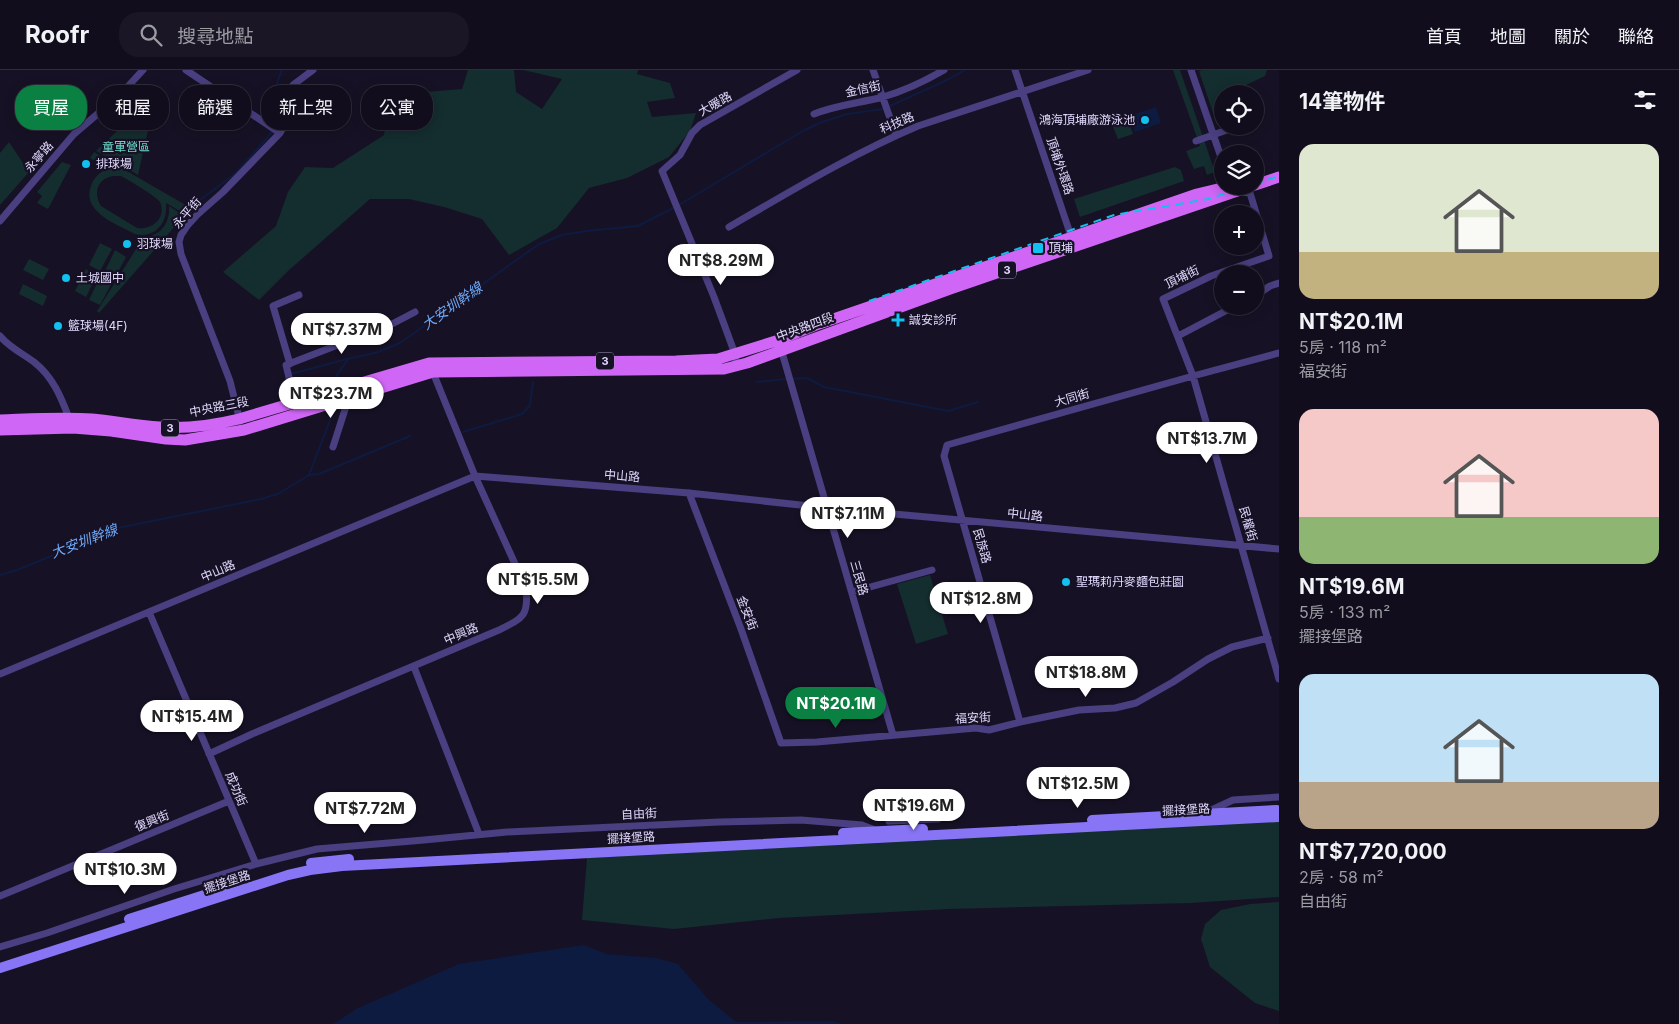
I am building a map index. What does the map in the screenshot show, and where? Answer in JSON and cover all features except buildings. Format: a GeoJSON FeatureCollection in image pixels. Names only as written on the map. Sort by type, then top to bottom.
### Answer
{"type":"FeatureCollection","features":[{"type":"Feature","properties":{"kind":"main road"},"geometry":{"type":"LineString","coordinates":[[1264,175],[1279,170]]}},
{"type":"Feature","properties":{"kind":"main road","name":"中央路四段"},"geometry":{"type":"LineString","coordinates":[[1264,182],[1279,177]]}},
{"type":"Feature","properties":{"kind":"main road","name":"中央路四段"},"geometry":{"type":"LineString","coordinates":[[342,394],[431,368],[736,360],[780,345],[819,324],[1074,242],[1212,201],[1221,195]]}},
{"type":"Feature","properties":{"kind":"main road","name":"中央路三段"},"geometry":{"type":"LineString","coordinates":[[0,430],[73,428],[111,431],[160,439],[185,440],[244,430],[297,408],[342,394]]}},
{"type":"Feature","properties":{"kind":"main road","name":"中央路三段"},"geometry":{"type":"LineString","coordinates":[[0,420],[93,419],[173,428],[215,424],[297,408]]}},
{"type":"Feature","properties":{"kind":"street","name":"永寧路"},"geometry":{"type":"LineString","coordinates":[[0,221],[74,134],[121,94],[143,70]]}},
{"type":"Feature","properties":{"kind":"street"},"geometry":{"type":"LineString","coordinates":[[186,70],[280,134]]}},
{"type":"Feature","properties":{"kind":"street","name":"永平街"},"geometry":{"type":"LineString","coordinates":[[244,430],[239,419],[230,381],[181,254],[179,242],[187,226],[197,215],[224,192],[280,134],[285,124],[292,85],[313,70]]}},
{"type":"Feature","properties":{"kind":"street","name":"大暖路"},"geometry":{"type":"LineString","coordinates":[[736,360],[714,297],[662,171],[680,155],[692,133],[700,125],[797,70]]}},
{"type":"Feature","properties":{"kind":"street"},"geometry":{"type":"LineString","coordinates":[[873,70],[896,135]]}},
{"type":"Feature","properties":{"kind":"street","name":"金信街"},"geometry":{"type":"LineString","coordinates":[[814,114],[849,103],[882,97],[905,90],[944,70]]}},
{"type":"Feature","properties":{"kind":"street","name":"頂埔外環路"},"geometry":{"type":"LineString","coordinates":[[1015,70],[1074,242]]}},
{"type":"Feature","properties":{"kind":"street","name":"科技路"},"geometry":{"type":"LineString","coordinates":[[729,227],[853,155],[896,135],[1088,70]]}},
{"type":"Feature","properties":{"kind":"street"},"geometry":{"type":"LineString","coordinates":[[1191,70],[1214,134],[1196,141]]}},
{"type":"Feature","properties":{"kind":"street","name":"頂埔街"},"geometry":{"type":"LineString","coordinates":[[1193,376],[1163,299],[1211,276],[1269,256],[1251,195]]}},
{"type":"Feature","properties":{"kind":"street"},"geometry":{"type":"LineString","coordinates":[[1264,290],[1279,282]]}},
{"type":"Feature","properties":{"kind":"street"},"geometry":{"type":"LineString","coordinates":[[290,364],[272,306],[299,295]]}},
{"type":"Feature","properties":{"kind":"street"},"geometry":{"type":"LineString","coordinates":[[297,408],[286,365],[392,324],[415,312]]}},
{"type":"Feature","properties":{"kind":"street"},"geometry":{"type":"LineString","coordinates":[[1178,336],[1218,315]]}},
{"type":"Feature","properties":{"kind":"street"},"geometry":{"type":"LineString","coordinates":[[0,336],[8,346],[35,363],[48,376],[58,390],[69,418]]}},
{"type":"Feature","properties":{"kind":"street","name":"三民路"},"geometry":{"type":"LineString","coordinates":[[780,345],[893,735]]}},
{"type":"Feature","properties":{"kind":"street","name":"大同街"},"geometry":{"type":"LineString","coordinates":[[963,520],[944,456],[947,445],[1279,353]]}},
{"type":"Feature","properties":{"kind":"street","name":"中興路"},"geometry":{"type":"LineString","coordinates":[[209,754],[520,620],[528,605],[526,588],[475,476],[431,368]]}},
{"type":"Feature","properties":{"kind":"street","name":"民權街"},"geometry":{"type":"LineString","coordinates":[[1193,376],[1279,678]]}},
{"type":"Feature","properties":{"kind":"street"},"geometry":{"type":"LineString","coordinates":[[333,447],[342,394]]}},
{"type":"Feature","properties":{"kind":"street","name":"中山路"},"geometry":{"type":"LineString","coordinates":[[0,674],[475,476],[689,493],[828,508],[1279,549]]}},
{"type":"Feature","properties":{"kind":"street","name":"金安街"},"geometry":{"type":"LineString","coordinates":[[689,493],[741,629],[781,743]]}},
{"type":"Feature","properties":{"kind":"street","name":"民族路"},"geometry":{"type":"LineString","coordinates":[[963,520],[1020,722]]}},
{"type":"Feature","properties":{"kind":"street"},"geometry":{"type":"LineString","coordinates":[[852,592],[932,570]]}},
{"type":"Feature","properties":{"kind":"street","name":"成功街"},"geometry":{"type":"LineString","coordinates":[[149,612],[256,864]]}},
{"type":"Feature","properties":{"kind":"street","name":"福安街"},"geometry":{"type":"LineString","coordinates":[[781,743],[817,742],[976,728],[989,730],[1079,710],[1115,708],[1136,703],[1232,647],[1268,638]]}},
{"type":"Feature","properties":{"kind":"street"},"geometry":{"type":"LineString","coordinates":[[414,666],[479,834]]}},
{"type":"Feature","properties":{"kind":"street"},"geometry":{"type":"LineString","coordinates":[[1204,818],[1233,800],[1279,797]]}},
{"type":"Feature","properties":{"kind":"street","name":"復興街"},"geometry":{"type":"LineString","coordinates":[[0,896],[229,801]]}},
{"type":"Feature","properties":{"kind":"street","name":"擺接堡路"},"geometry":{"type":"LineString","coordinates":[[0,968],[288,876],[310,870],[342,866],[1204,818],[1279,810]]}},
{"type":"Feature","properties":{"kind":"street","name":"擺接堡路"},"geometry":{"type":"LineString","coordinates":[[0,961],[282,870],[333,860],[877,831],[1204,818],[1279,817]]}},
{"type":"Feature","properties":{"kind":"street"},"geometry":{"type":"LineString","coordinates":[[889,821],[938,818]]}},
{"type":"Feature","properties":{"kind":"street","name":"自由街"},"geometry":{"type":"LineString","coordinates":[[0,947],[47,933],[174,889],[256,864],[317,849],[479,834],[719,822],[801,820],[862,825],[877,831]]}},
{"type":"Feature","properties":{"kind":"green space"},"geometry":{"type":"Polygon","coordinates":[[[468,70],[514,70],[516,92],[542,109],[562,79],[523,70],[638,70],[637,74],[670,83],[675,98],[647,102],[652,117],[696,113],[690,131],[669,157],[627,178],[589,188],[557,228],[509,255],[482,219],[444,207],[409,199],[370,199],[288,271],[259,300],[223,272],[276,226],[288,192],[305,167],[333,168],[384,135],[385,130],[433,130],[433,91],[462,89],[468,70]]]}},
{"type":"Feature","properties":{"kind":"green space"},"geometry":{"type":"Polygon","coordinates":[[[1173,70],[1180,70],[1214,172],[1207,175],[1204,166],[1194,169],[1186,151],[1200,146],[1173,70]]]}},
{"type":"Feature","properties":{"kind":"green space"},"geometry":{"type":"Polygon","coordinates":[[[1267,70],[1265,76],[1246,85],[1214,85],[1214,116],[1199,71],[1267,70]]]}},
{"type":"Feature","properties":{"kind":"green space"},"geometry":{"type":"Polygon","coordinates":[[[1127,117],[1133,134],[1118,139],[1111,122],[1127,117]]]}},
{"type":"Feature","properties":{"kind":"green space","name":"童軍營區"},"geometry":{"type":"Polygon","coordinates":[[[118,130],[148,130],[138,175],[96,151],[118,130]]]}},
{"type":"Feature","properties":{"kind":"green space"},"geometry":{"type":"Polygon","coordinates":[[[9,142],[29,172],[0,205],[0,153],[9,142]]]}},
{"type":"Feature","properties":{"kind":"green space"},"geometry":{"type":"Polygon","coordinates":[[[94,152],[189,207],[185,214],[166,203],[165,217],[159,228],[149,234],[135,234],[111,222],[96,210],[91,203],[89,195],[92,183],[97,176],[107,169],[90,158],[94,152]],[[113,176],[103,180],[98,187],[97,196],[101,206],[137,228],[147,227],[156,222],[161,214],[160,202],[148,192],[121,176],[113,176]]]}},
{"type":"Feature","properties":{"kind":"green space"},"geometry":{"type":"Polygon","coordinates":[[[62,162],[71,165],[48,209],[37,203],[42,196],[37,192],[62,162]]]}},
{"type":"Feature","properties":{"kind":"green space"},"geometry":{"type":"Polygon","coordinates":[[[1175,167],[1181,170],[1184,181],[1080,217],[1074,199],[1175,167]]]}},
{"type":"Feature","properties":{"kind":"green space"},"geometry":{"type":"Polygon","coordinates":[[[169,206],[184,216],[99,313],[97,311],[143,238],[155,234],[163,228],[168,218],[169,206]]]}},
{"type":"Feature","properties":{"kind":"green space"},"geometry":{"type":"Polygon","coordinates":[[[100,243],[112,249],[100,271],[89,265],[100,243]]]}},
{"type":"Feature","properties":{"kind":"green space"},"geometry":{"type":"Polygon","coordinates":[[[115,250],[126,257],[115,278],[104,273],[115,250]]]}},
{"type":"Feature","properties":{"kind":"green space"},"geometry":{"type":"Polygon","coordinates":[[[29,259],[49,269],[43,280],[23,270],[29,259]]]}},
{"type":"Feature","properties":{"kind":"green space"},"geometry":{"type":"Polygon","coordinates":[[[86,269],[97,275],[86,297],[75,291],[86,269]]]}},
{"type":"Feature","properties":{"kind":"green space"},"geometry":{"type":"Polygon","coordinates":[[[100,277],[112,283],[100,305],[89,300],[100,277]]]}},
{"type":"Feature","properties":{"kind":"green space"},"geometry":{"type":"Polygon","coordinates":[[[23,284],[47,296],[43,306],[19,294],[23,284]]]}},
{"type":"Feature","properties":{"kind":"green space"},"geometry":{"type":"Polygon","coordinates":[[[930,575],[948,634],[916,644],[897,584],[930,575]]]}},
{"type":"Feature","properties":{"kind":"green space"},"geometry":{"type":"Polygon","coordinates":[[[1279,819],[1279,897],[1191,903],[949,909],[779,918],[674,929],[582,920],[587,858],[991,837],[1279,819]]]}},
{"type":"Feature","properties":{"kind":"green space"},"geometry":{"type":"Polygon","coordinates":[[[1279,902],[1279,1011],[1255,1003],[1210,967],[1201,939],[1205,924],[1221,910],[1250,904],[1279,902]]]}},
{"type":"Feature","properties":{"kind":"water","name":"鴻海頂埔廠游泳池"},"geometry":{"type":"Polygon","coordinates":[[[1156,107],[1161,123],[1135,132],[1129,116],[1156,107]]]}},
{"type":"Feature","properties":{"kind":"water"},"geometry":{"type":"Polygon","coordinates":[[[584,945],[607,954],[656,958],[678,964],[708,999],[736,1022],[834,1021],[843,1024],[333,1024],[358,1008],[459,964],[584,945]]]}},
{"type":"Feature","properties":{"kind":"waterway"},"geometry":{"type":"LineString","coordinates":[[277,85],[282,70]]}},
{"type":"Feature","properties":{"kind":"waterway","name":"大安圳幹線"},"geometry":{"type":"LineString","coordinates":[[890,106],[965,70]]}},
{"type":"Feature","properties":{"kind":"waterway","name":"大安圳幹線"},"geometry":{"type":"LineString","coordinates":[[679,205],[819,123],[847,114],[883,109]]}},
{"type":"Feature","properties":{"kind":"waterway"},"geometry":{"type":"LineString","coordinates":[[183,224],[199,201],[237,172],[273,131]]}},
{"type":"Feature","properties":{"kind":"waterway","name":"大安圳幹線"},"geometry":{"type":"LineString","coordinates":[[337,385],[337,375],[348,359],[378,352],[400,343],[539,244],[562,235],[638,226],[675,207]]}},
{"type":"Feature","properties":{"kind":"waterway"},"geometry":{"type":"LineString","coordinates":[[291,374],[347,359]]}},
{"type":"Feature","properties":{"kind":"waterway"},"geometry":{"type":"LineString","coordinates":[[792,379],[807,378],[824,387],[948,411],[978,402]]}},
{"type":"Feature","properties":{"kind":"waterway"},"geometry":{"type":"LineString","coordinates":[[757,382],[787,379]]}},
{"type":"Feature","properties":{"kind":"waterway"},"geometry":{"type":"LineString","coordinates":[[463,432],[522,414],[530,405],[533,382]]}},
{"type":"Feature","properties":{"kind":"waterway","name":"大安圳幹線"},"geometry":{"type":"LineString","coordinates":[[0,575],[17,570],[113,529],[278,494],[309,475],[335,407]]}},
{"type":"Feature","properties":{"kind":"waterway"},"geometry":{"type":"LineString","coordinates":[[310,475],[319,474],[410,436]]}},
{"type":"Feature","properties":{"kind":"railway"},"geometry":{"type":"LineString","coordinates":[[1264,181],[1279,176]]}},
{"type":"Feature","properties":{"kind":"railway"},"geometry":{"type":"LineString","coordinates":[[869,301],[1114,215],[1208,199],[1221,195]]}},
{"type":"Feature","properties":{"kind":"place","name":"鴻海頂埔廠游泳池"},"geometry":{"type":"Point","coordinates":[1145,120]}},
{"type":"Feature","properties":{"kind":"place","name":"排球場"},"geometry":{"type":"Point","coordinates":[86,164]}},
{"type":"Feature","properties":{"kind":"place","name":"羽球場"},"geometry":{"type":"Point","coordinates":[127,244]}},
{"type":"Feature","properties":{"kind":"place","name":"頂埔"},"geometry":{"type":"Point","coordinates":[1038,248]}},
{"type":"Feature","properties":{"kind":"place","name":"土城國中"},"geometry":{"type":"Point","coordinates":[66,278]}},
{"type":"Feature","properties":{"kind":"place","name":"誠安診所"},"geometry":{"type":"Point","coordinates":[898,320]}},
{"type":"Feature","properties":{"kind":"place","name":"籃球場(4F)"},"geometry":{"type":"Point","coordinates":[58,326]}},
{"type":"Feature","properties":{"kind":"place","name":"聖瑪莉丹麥麵包莊園"},"geometry":{"type":"Point","coordinates":[1066,582]}}]}
